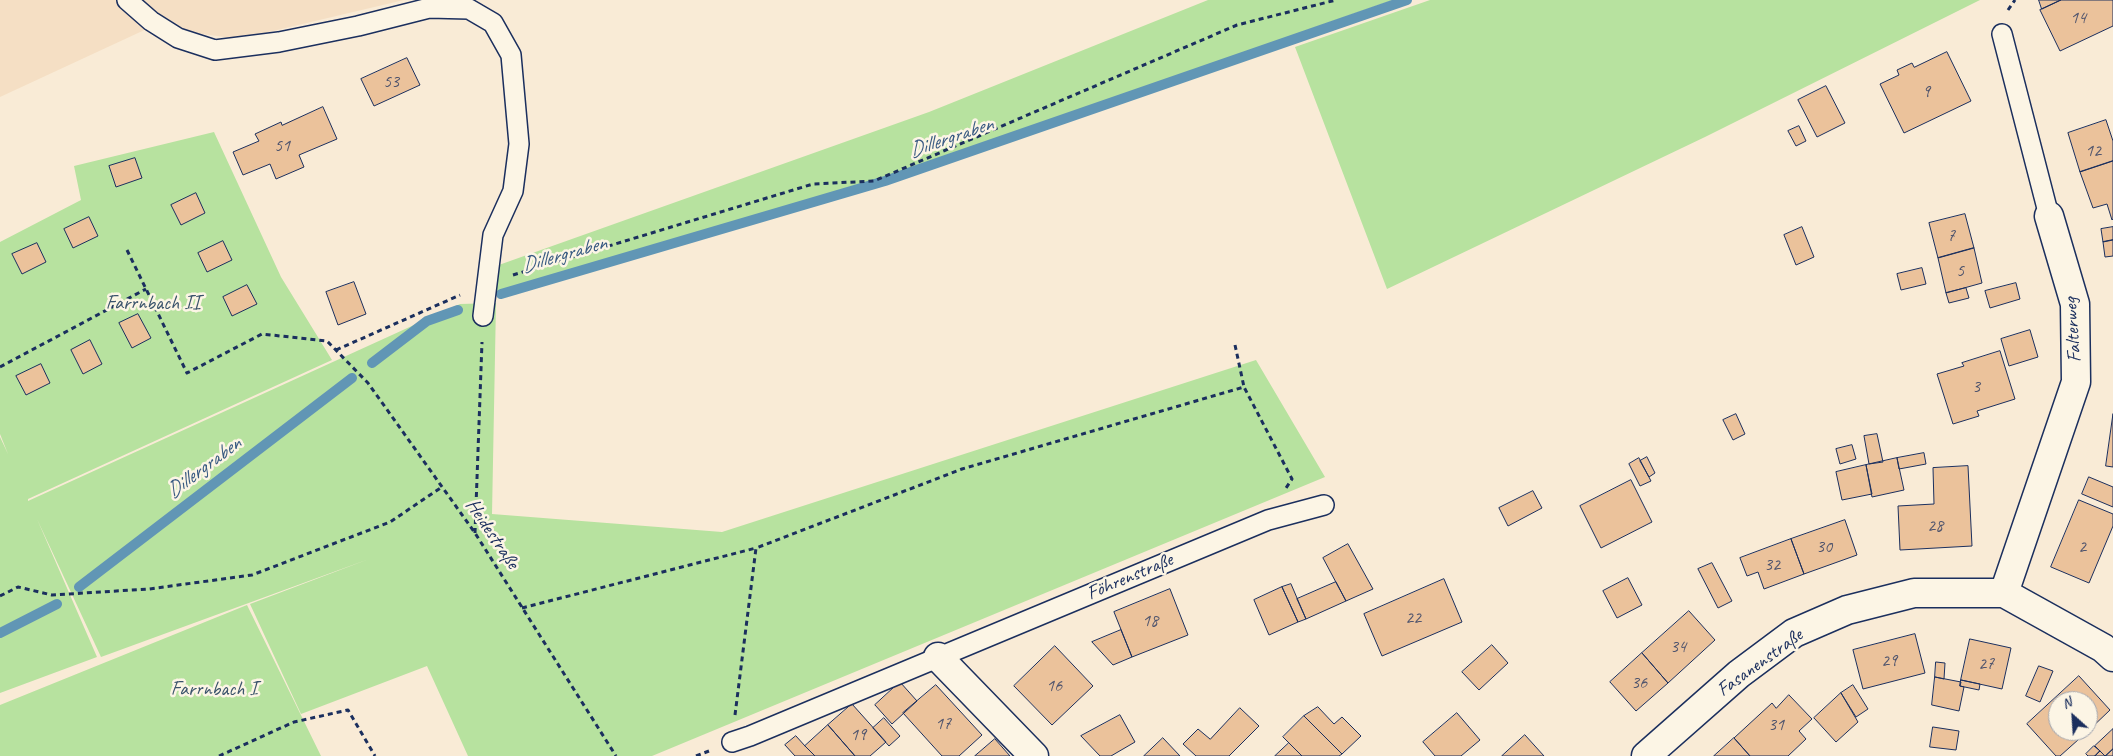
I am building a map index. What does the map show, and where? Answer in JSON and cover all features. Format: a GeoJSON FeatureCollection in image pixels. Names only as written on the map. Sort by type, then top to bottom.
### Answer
{"type":"FeatureCollection","features":[{"type":"Feature","properties":{"kind":"street","name":"Falterweg"},"geometry":{"type":"LineString","coordinates":[[2004,593],[2076,382],[2075,304],[2049,216]]}},
{"type":"Feature","properties":{"kind":"street","name":"Fasanenstraße"},"geometry":{"type":"LineString","coordinates":[[1646,756],[1740,674],[1794,633],[1847,610],[1914,593],[2004,593],[2103,648],[2113,657]]}},
{"type":"Feature","properties":{"kind":"street"},"geometry":{"type":"LineString","coordinates":[[938,657],[1034,756]]}},
{"type":"Feature","properties":{"kind":"lane"},"geometry":{"type":"LineString","coordinates":[[127,0],[150,21],[178,38],[215,50],[279,42],[350,28],[430,8],[469,9],[493,23],[511,55],[519,144],[513,190],[493,235],[483,316]]}},
{"type":"Feature","properties":{"kind":"lane","name":"Falterweg"},"geometry":{"type":"LineString","coordinates":[[2002,34],[2049,216]]}},
{"type":"Feature","properties":{"kind":"lane","name":"Föhrenstraße"},"geometry":{"type":"LineString","coordinates":[[732,742],[1268,520],[1324,505]]}},
{"type":"Feature","properties":{"kind":"path"},"geometry":{"type":"LineString","coordinates":[[336,350],[487,283],[813,184],[874,181],[1237,25],[1336,0]]}},
{"type":"Feature","properties":{"kind":"path"},"geometry":{"type":"LineString","coordinates":[[0,367],[146,289],[127,250]]}},
{"type":"Feature","properties":{"kind":"path","name":"Heidestraße"},"geometry":{"type":"LineString","coordinates":[[146,289],[187,373],[262,334],[327,341],[368,383],[475,533],[616,756]]}},
{"type":"Feature","properties":{"kind":"path"},"geometry":{"type":"LineString","coordinates":[[475,533],[483,316]]}},
{"type":"Feature","properties":{"kind":"path"},"geometry":{"type":"LineString","coordinates":[[1235,345],[1244,387],[1292,479],[1268,520]]}},
{"type":"Feature","properties":{"kind":"path"},"geometry":{"type":"LineString","coordinates":[[522,608],[756,548],[962,469],[1244,387]]}},
{"type":"Feature","properties":{"kind":"path"},"geometry":{"type":"LineString","coordinates":[[0,596],[18,587],[52,595],[149,589],[252,575],[390,522],[442,487]]}},
{"type":"Feature","properties":{"kind":"path"},"geometry":{"type":"LineString","coordinates":[[732,742],[756,548]]}},
{"type":"Feature","properties":{"kind":"path"},"geometry":{"type":"LineString","coordinates":[[219,756],[294,722],[348,710],[375,756]]}},
{"type":"Feature","properties":{"kind":"shaded area"},"geometry":{"type":"Polygon","coordinates":[[[0,0],[404,0],[239,39],[151,27],[0,97],[0,0]]]}},
{"type":"Feature","properties":{"kind":"green space"},"geometry":{"type":"Polygon","coordinates":[[[1208,0],[1393,0],[879,180],[495,293],[496,266],[929,112],[1208,0]]]}},
{"type":"Feature","properties":{"kind":"green space"},"geometry":{"type":"Polygon","coordinates":[[[1430,0],[1980,0],[1705,137],[1387,289],[1295,47],[1430,0]]]}},
{"type":"Feature","properties":{"kind":"green space","name":"Farrnbach II"},"geometry":{"type":"Polygon","coordinates":[[[214,132],[281,277],[332,360],[28,499],[28,501],[460,304],[496,303],[492,514],[722,532],[1256,360],[1325,477],[652,756],[468,756],[427,666],[301,714],[250,604],[369,559],[101,657],[37,519],[97,657],[0,693],[0,437],[8,454],[0,434],[0,242],[81,200],[74,166],[214,132]]]}},
{"type":"Feature","properties":{"kind":"green space","name":"Farrnbach I"},"geometry":{"type":"Polygon","coordinates":[[[247,605],[321,756],[0,756],[0,705],[247,605]]]}},
{"type":"Feature","properties":{"kind":"building"},"geometry":{"type":"Polygon","coordinates":[[[2039,0],[2061,0],[2042,9],[2039,0]]]}},
{"type":"Feature","properties":{"kind":"building"},"geometry":{"type":"Polygon","coordinates":[[[2061,0],[2113,0],[2113,26],[2060,51],[2040,10],[2061,0]]]}},
{"type":"Feature","properties":{"kind":"building"},"geometry":{"type":"Polygon","coordinates":[[[1947,52],[1971,101],[1904,133],[1880,84],[1899,75],[1897,70],[1912,63],[1914,67],[1947,52]]]}},
{"type":"Feature","properties":{"kind":"building"},"geometry":{"type":"Polygon","coordinates":[[[407,58],[420,85],[374,106],[361,79],[407,58]]]}},
{"type":"Feature","properties":{"kind":"building"},"geometry":{"type":"Polygon","coordinates":[[[1826,86],[1845,123],[1817,137],[1798,100],[1826,86]]]}},
{"type":"Feature","properties":{"kind":"building"},"geometry":{"type":"Polygon","coordinates":[[[323,107],[337,139],[299,155],[304,167],[276,179],[270,164],[243,175],[233,152],[259,141],[255,134],[281,122],[282,125],[323,107]]]}},
{"type":"Feature","properties":{"kind":"building"},"geometry":{"type":"Polygon","coordinates":[[[2106,120],[2113,141],[2113,161],[2080,172],[2068,133],[2106,120]]]}},
{"type":"Feature","properties":{"kind":"building"},"geometry":{"type":"Polygon","coordinates":[[[1799,126],[1806,141],[1796,146],[1788,131],[1799,126]]]}},
{"type":"Feature","properties":{"kind":"building"},"geometry":{"type":"Polygon","coordinates":[[[135,158],[142,178],[116,187],[109,166],[135,158]]]}},
{"type":"Feature","properties":{"kind":"building"},"geometry":{"type":"Polygon","coordinates":[[[2113,161],[2112,220],[2107,204],[2093,208],[2080,172],[2113,161]]]}},
{"type":"Feature","properties":{"kind":"building"},"geometry":{"type":"Polygon","coordinates":[[[196,193],[205,213],[181,225],[171,205],[196,193]]]}},
{"type":"Feature","properties":{"kind":"building"},"geometry":{"type":"Polygon","coordinates":[[[1965,214],[1974,248],[1938,258],[1929,223],[1965,214]]]}},
{"type":"Feature","properties":{"kind":"building"},"geometry":{"type":"Polygon","coordinates":[[[89,217],[98,236],[73,248],[64,229],[89,217]]]}},
{"type":"Feature","properties":{"kind":"building"},"geometry":{"type":"Polygon","coordinates":[[[1802,227],[1814,257],[1796,265],[1784,235],[1802,227]]]}},
{"type":"Feature","properties":{"kind":"building"},"geometry":{"type":"Polygon","coordinates":[[[2113,227],[2113,240],[2103,242],[2101,229],[2113,227]]]}},
{"type":"Feature","properties":{"kind":"building"},"geometry":{"type":"Polygon","coordinates":[[[2113,240],[2113,256],[2105,257],[2103,242],[2113,240]]]}},
{"type":"Feature","properties":{"kind":"building"},"geometry":{"type":"Polygon","coordinates":[[[223,241],[232,260],[207,272],[198,253],[223,241]]]}},
{"type":"Feature","properties":{"kind":"building"},"geometry":{"type":"Polygon","coordinates":[[[37,243],[46,262],[22,274],[12,254],[37,243]]]}},
{"type":"Feature","properties":{"kind":"building"},"geometry":{"type":"Polygon","coordinates":[[[1974,248],[1982,283],[1946,293],[1938,258],[1974,248]]]}},
{"type":"Feature","properties":{"kind":"building"},"geometry":{"type":"Polygon","coordinates":[[[1922,268],[1926,284],[1901,290],[1897,274],[1922,268]]]}},
{"type":"Feature","properties":{"kind":"building"},"geometry":{"type":"Polygon","coordinates":[[[354,282],[366,314],[338,325],[326,292],[354,282]]]}},
{"type":"Feature","properties":{"kind":"building"},"geometry":{"type":"Polygon","coordinates":[[[2016,283],[2020,299],[1990,308],[1985,291],[2016,283]]]}},
{"type":"Feature","properties":{"kind":"building"},"geometry":{"type":"Polygon","coordinates":[[[247,285],[257,304],[232,316],[223,297],[247,285]]]}},
{"type":"Feature","properties":{"kind":"building"},"geometry":{"type":"Polygon","coordinates":[[[1966,288],[1969,298],[1949,303],[1946,293],[1966,288]]]}},
{"type":"Feature","properties":{"kind":"building"},"geometry":{"type":"Polygon","coordinates":[[[138,314],[151,338],[132,348],[119,323],[138,314]]]}},
{"type":"Feature","properties":{"kind":"building"},"geometry":{"type":"Polygon","coordinates":[[[2030,330],[2038,357],[2009,366],[2001,339],[2030,330]]]}},
{"type":"Feature","properties":{"kind":"building"},"geometry":{"type":"Polygon","coordinates":[[[90,340],[102,364],[83,374],[71,350],[90,340]]]}},
{"type":"Feature","properties":{"kind":"building"},"geometry":{"type":"Polygon","coordinates":[[[2000,351],[2015,399],[1977,411],[1979,416],[1953,424],[1937,374],[1964,366],[1962,363],[2000,351]]]}},
{"type":"Feature","properties":{"kind":"building"},"geometry":{"type":"Polygon","coordinates":[[[41,364],[50,383],[26,395],[16,376],[41,364]]]}},
{"type":"Feature","properties":{"kind":"building"},"geometry":{"type":"Polygon","coordinates":[[[1736,414],[1745,434],[1733,440],[1723,420],[1736,414]]]}},
{"type":"Feature","properties":{"kind":"building"},"geometry":{"type":"Polygon","coordinates":[[[2113,414],[2113,467],[2106,466],[2113,414]]]}},
{"type":"Feature","properties":{"kind":"building"},"geometry":{"type":"Polygon","coordinates":[[[1877,434],[1883,462],[1869,464],[1864,436],[1877,434]]]}},
{"type":"Feature","properties":{"kind":"building"},"geometry":{"type":"Polygon","coordinates":[[[1852,445],[1856,459],[1840,464],[1836,449],[1852,445]]]}},
{"type":"Feature","properties":{"kind":"building"},"geometry":{"type":"Polygon","coordinates":[[[1924,453],[1926,464],[1899,469],[1897,458],[1924,453]]]}},
{"type":"Feature","properties":{"kind":"building"},"geometry":{"type":"Polygon","coordinates":[[[1647,457],[1655,473],[1649,477],[1640,461],[1647,457]]]}},
{"type":"Feature","properties":{"kind":"building"},"geometry":{"type":"Polygon","coordinates":[[[1639,458],[1651,481],[1640,486],[1629,464],[1639,458]]]}},
{"type":"Feature","properties":{"kind":"building"},"geometry":{"type":"Polygon","coordinates":[[[1897,458],[1904,490],[1872,497],[1866,465],[1897,458]]]}},
{"type":"Feature","properties":{"kind":"building"},"geometry":{"type":"Polygon","coordinates":[[[1866,465],[1872,494],[1842,500],[1836,472],[1866,465]]]}},
{"type":"Feature","properties":{"kind":"building"},"geometry":{"type":"Polygon","coordinates":[[[1968,466],[1972,546],[1900,550],[1898,506],[1934,504],[1933,468],[1968,466]]]}},
{"type":"Feature","properties":{"kind":"building"},"geometry":{"type":"Polygon","coordinates":[[[2089,477],[2113,487],[2113,507],[2082,494],[2089,477]]]}},
{"type":"Feature","properties":{"kind":"building"},"geometry":{"type":"Polygon","coordinates":[[[1631,480],[1652,522],[1601,548],[1580,506],[1631,480]]]}},
{"type":"Feature","properties":{"kind":"building"},"geometry":{"type":"Polygon","coordinates":[[[1533,491],[1542,508],[1508,526],[1499,508],[1533,491]]]}},
{"type":"Feature","properties":{"kind":"building"},"geometry":{"type":"Polygon","coordinates":[[[2079,500],[2113,514],[2113,526],[2089,583],[2051,567],[2079,500]]]}},
{"type":"Feature","properties":{"kind":"building"},"geometry":{"type":"Polygon","coordinates":[[[1845,520],[1857,555],[1804,574],[1791,539],[1845,520]]]}},
{"type":"Feature","properties":{"kind":"building"},"geometry":{"type":"Polygon","coordinates":[[[1791,539],[1804,574],[1764,589],[1758,572],[1747,576],[1740,558],[1791,539]]]}},
{"type":"Feature","properties":{"kind":"building"},"geometry":{"type":"Polygon","coordinates":[[[1348,544],[1373,589],[1346,601],[1323,558],[1348,544]]]}},
{"type":"Feature","properties":{"kind":"building"},"geometry":{"type":"Polygon","coordinates":[[[1712,563],[1732,601],[1718,608],[1698,569],[1712,563]]]}},
{"type":"Feature","properties":{"kind":"building"},"geometry":{"type":"Polygon","coordinates":[[[1628,578],[1642,605],[1617,618],[1603,591],[1628,578]]]}},
{"type":"Feature","properties":{"kind":"building"},"geometry":{"type":"Polygon","coordinates":[[[1444,579],[1462,622],[1382,656],[1364,614],[1444,579]]]}},
{"type":"Feature","properties":{"kind":"building"},"geometry":{"type":"Polygon","coordinates":[[[1336,582],[1346,601],[1306,619],[1297,599],[1336,582]]]}},
{"type":"Feature","properties":{"kind":"building"},"geometry":{"type":"Polygon","coordinates":[[[1291,584],[1306,619],[1298,622],[1282,587],[1291,584]]]}},
{"type":"Feature","properties":{"kind":"building"},"geometry":{"type":"Polygon","coordinates":[[[1282,587],[1298,622],[1269,635],[1254,600],[1282,587]]]}},
{"type":"Feature","properties":{"kind":"building"},"geometry":{"type":"Polygon","coordinates":[[[1170,589],[1188,635],[1132,657],[1114,612],[1170,589]]]}},
{"type":"Feature","properties":{"kind":"building"},"geometry":{"type":"Polygon","coordinates":[[[1689,611],[1715,640],[1668,683],[1642,653],[1689,611]]]}},
{"type":"Feature","properties":{"kind":"building"},"geometry":{"type":"Polygon","coordinates":[[[1121,630],[1132,657],[1113,665],[1092,642],[1121,630]]]}},
{"type":"Feature","properties":{"kind":"building"},"geometry":{"type":"Polygon","coordinates":[[[1915,634],[1925,673],[1863,689],[1853,650],[1915,634]]]}},
{"type":"Feature","properties":{"kind":"building"},"geometry":{"type":"Polygon","coordinates":[[[1970,639],[2011,648],[2002,689],[1961,680],[1970,639]]]}},
{"type":"Feature","properties":{"kind":"building"},"geometry":{"type":"Polygon","coordinates":[[[1492,645],[1508,663],[1479,690],[1462,672],[1492,645]]]}},
{"type":"Feature","properties":{"kind":"building"},"geometry":{"type":"Polygon","coordinates":[[[1055,646],[1093,686],[1052,725],[1014,686],[1055,646]]]}},
{"type":"Feature","properties":{"kind":"building"},"geometry":{"type":"Polygon","coordinates":[[[1642,653],[1668,683],[1636,711],[1610,682],[1642,653]]]}},
{"type":"Feature","properties":{"kind":"building"},"geometry":{"type":"Polygon","coordinates":[[[1936,662],[1945,663],[1944,679],[1935,677],[1936,662]]]}},
{"type":"Feature","properties":{"kind":"building"},"geometry":{"type":"Polygon","coordinates":[[[2039,666],[2053,671],[2040,702],[2026,696],[2039,666]]]}},
{"type":"Feature","properties":{"kind":"building"},"geometry":{"type":"Polygon","coordinates":[[[2079,676],[2093,691],[2063,691],[2079,676]]]}},
{"type":"Feature","properties":{"kind":"building"},"geometry":{"type":"Polygon","coordinates":[[[1935,677],[1961,682],[1960,686],[1964,687],[1959,711],[1932,705],[1935,677]]]}},
{"type":"Feature","properties":{"kind":"building"},"geometry":{"type":"Polygon","coordinates":[[[1961,680],[1980,684],[1979,690],[1960,686],[1961,680]]]}},
{"type":"Feature","properties":{"kind":"building"},"geometry":{"type":"Polygon","coordinates":[[[900,682],[917,701],[892,724],[875,705],[900,682]]]}},
{"type":"Feature","properties":{"kind":"building"},"geometry":{"type":"Polygon","coordinates":[[[936,685],[982,735],[959,756],[942,756],[903,713],[936,685]]]}},
{"type":"Feature","properties":{"kind":"building"},"geometry":{"type":"Polygon","coordinates":[[[1853,685],[1868,709],[1856,717],[1841,693],[1853,685]]]}},
{"type":"Feature","properties":{"kind":"building"},"geometry":{"type":"Polygon","coordinates":[[[1841,693],[1858,722],[1836,742],[1814,718],[1841,693]]]}},
{"type":"Feature","properties":{"kind":"building"},"geometry":{"type":"Polygon","coordinates":[[[1789,695],[1812,719],[1799,731],[1806,739],[1788,756],[1750,756],[1734,738],[1772,703],[1776,708],[1789,695]]]}},
{"type":"Feature","properties":{"kind":"building"},"geometry":{"type":"Polygon","coordinates":[[[2098,697],[2110,710],[2098,721],[2098,697]]]}},
{"type":"Feature","properties":{"kind":"building"},"geometry":{"type":"Polygon","coordinates":[[[852,704],[886,742],[870,756],[855,756],[828,725],[852,704]]]}},
{"type":"Feature","properties":{"kind":"building"},"geometry":{"type":"Polygon","coordinates":[[[2048,705],[2048,741],[2077,741],[2060,756],[2056,756],[2027,724],[2048,705]]]}},
{"type":"Feature","properties":{"kind":"building"},"geometry":{"type":"Polygon","coordinates":[[[1318,707],[1334,724],[1342,717],[1361,736],[1342,754],[1304,716],[1318,707]]]}},
{"type":"Feature","properties":{"kind":"building"},"geometry":{"type":"Polygon","coordinates":[[[1240,708],[1259,726],[1229,756],[1196,756],[1183,744],[1198,729],[1210,739],[1240,708]]]}},
{"type":"Feature","properties":{"kind":"building"},"geometry":{"type":"Polygon","coordinates":[[[1457,713],[1480,740],[1461,756],[1435,756],[1423,742],[1457,713]]]}},
{"type":"Feature","properties":{"kind":"building"},"geometry":{"type":"Polygon","coordinates":[[[1120,715],[1135,742],[1111,756],[1100,756],[1081,736],[1120,715]]]}},
{"type":"Feature","properties":{"kind":"building"},"geometry":{"type":"Polygon","coordinates":[[[1304,716],[1342,754],[1339,756],[1302,756],[1283,737],[1304,716]]]}},
{"type":"Feature","properties":{"kind":"building"},"geometry":{"type":"Polygon","coordinates":[[[884,718],[900,736],[889,746],[873,728],[884,718]]]}},
{"type":"Feature","properties":{"kind":"building"},"geometry":{"type":"Polygon","coordinates":[[[828,725],[855,756],[815,756],[805,746],[828,725]]]}},
{"type":"Feature","properties":{"kind":"building"},"geometry":{"type":"Polygon","coordinates":[[[1933,727],[1959,731],[1956,750],[1930,747],[1933,727]]]}},
{"type":"Feature","properties":{"kind":"building"},"geometry":{"type":"Polygon","coordinates":[[[2113,729],[2113,749],[2105,756],[2095,746],[2113,729]]]}},
{"type":"Feature","properties":{"kind":"building"},"geometry":{"type":"Polygon","coordinates":[[[1525,735],[1544,756],[1502,756],[1525,735]]]}},
{"type":"Feature","properties":{"kind":"building"},"geometry":{"type":"Polygon","coordinates":[[[796,736],[815,756],[795,756],[785,745],[796,736]]]}},
{"type":"Feature","properties":{"kind":"building"},"geometry":{"type":"Polygon","coordinates":[[[1163,738],[1180,756],[1144,756],[1163,738]]]}},
{"type":"Feature","properties":{"kind":"building"},"geometry":{"type":"Polygon","coordinates":[[[1734,738],[1750,756],[1714,756],[1734,738]]]}},
{"type":"Feature","properties":{"kind":"building"},"geometry":{"type":"Polygon","coordinates":[[[995,739],[1010,756],[975,756],[995,739]]]}},
{"type":"Feature","properties":{"kind":"building"},"geometry":{"type":"Polygon","coordinates":[[[1289,743],[1302,756],[1275,756],[1289,743]]]}},
{"type":"Feature","properties":{"kind":"building"},"geometry":{"type":"Polygon","coordinates":[[[2094,746],[2100,751],[2095,756],[2088,756],[2086,754],[2094,746]]]}},
{"type":"Feature","properties":{"kind":"building"},"geometry":{"type":"Polygon","coordinates":[[[2113,749],[2113,756],[2106,756],[2113,749]]]}},
{"type":"Feature","properties":{"kind":"building"},"geometry":{"type":"Polygon","coordinates":[[[2100,751],[2105,756],[2095,756],[2100,751]]]}},
{"type":"Feature","properties":{"kind":"waterway","name":"Dillergraben"},"geometry":{"type":"LineString","coordinates":[[501,294],[885,181],[1407,0]]}},
{"type":"Feature","properties":{"kind":"waterway","name":"Dillergraben"},"geometry":{"type":"LineString","coordinates":[[372,363],[427,321],[458,310]]}},
{"type":"Feature","properties":{"kind":"waterway","name":"Dillergraben"},"geometry":{"type":"LineString","coordinates":[[79,587],[352,378]]}},
{"type":"Feature","properties":{"kind":"waterway","name":"Dillergraben"},"geometry":{"type":"LineString","coordinates":[[0,633],[57,604]]}}]}
